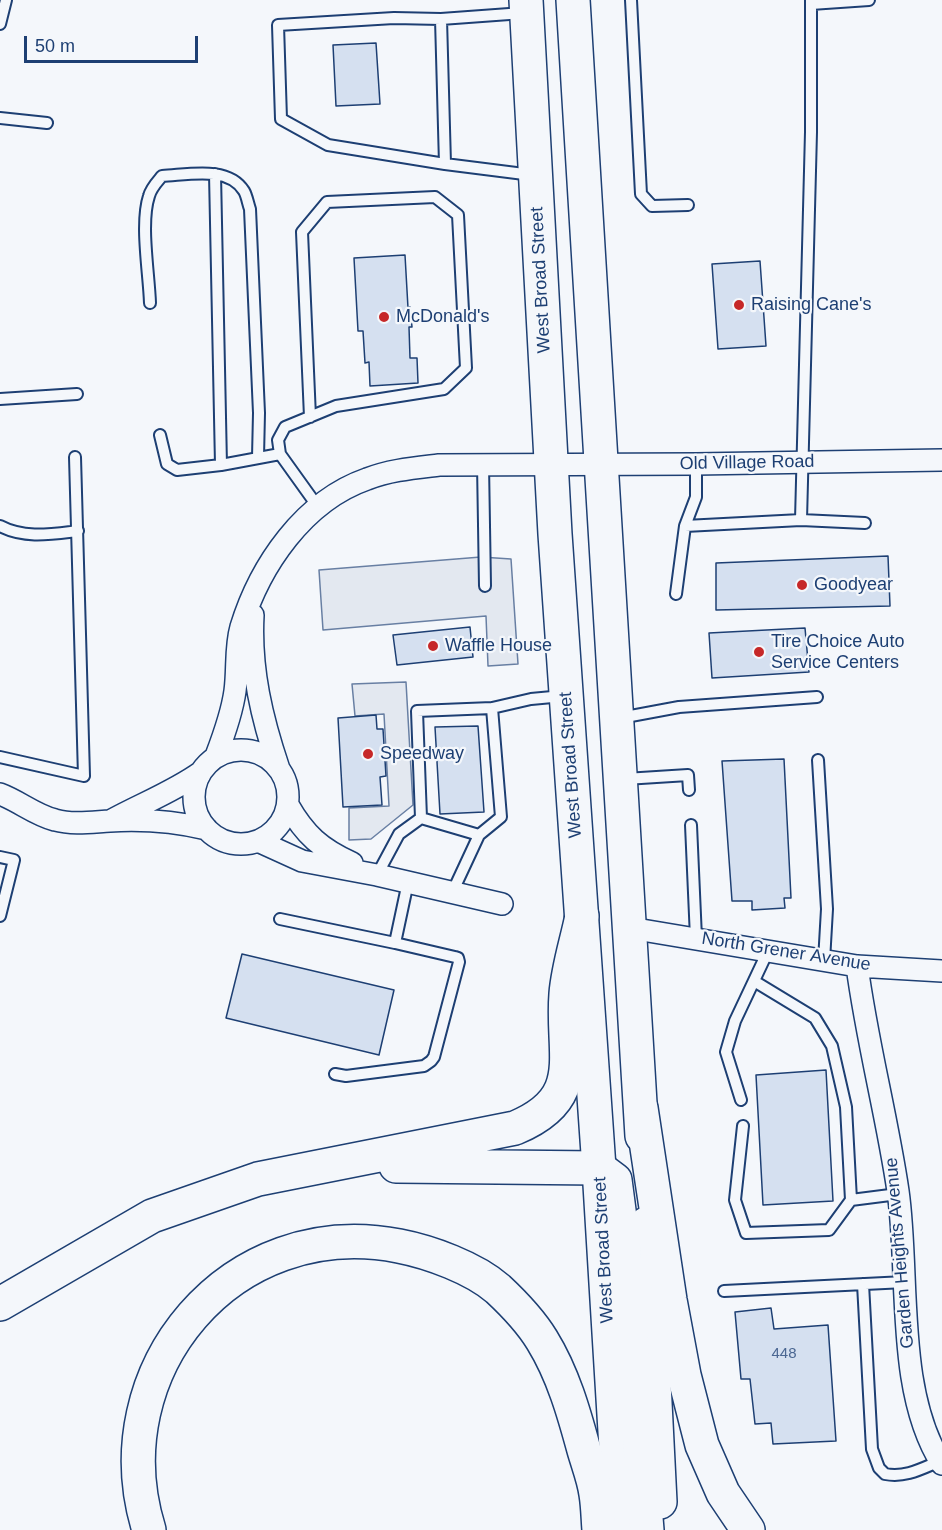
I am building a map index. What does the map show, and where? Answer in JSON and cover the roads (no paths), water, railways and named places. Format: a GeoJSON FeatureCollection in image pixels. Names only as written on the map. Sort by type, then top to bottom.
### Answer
{"type":"FeatureCollection","features":[{"type":"Feature","properties":{"kind":"main road"},"geometry":{"type":"LineString","coordinates":[[573,0],[641,1108],[661,1530]]}},
{"type":"Feature","properties":{"kind":"main road","name":"West Broad Street"},"geometry":{"type":"LineString","coordinates":[[526,6],[551,465],[621,1530]]}},
{"type":"Feature","properties":{"kind":"main road"},"geometry":{"type":"LineString","coordinates":[[0,1304],[152,1216],[258,1179],[515,1128],[534,1120],[549,1109],[562,1088],[566,1067],[566,992],[582,916]]}},
{"type":"Feature","properties":{"kind":"main road"},"geometry":{"type":"LineString","coordinates":[[641,1108],[670,1300],[684,1375],[702,1445],[723,1493],[748,1530]]}},
{"type":"Feature","properties":{"kind":"main road"},"geometry":{"type":"LineString","coordinates":[[331,1165],[599,1168],[615,1180],[620,1210],[647,1530]]}},
{"type":"Feature","properties":{"kind":"main road"},"geometry":{"type":"LineString","coordinates":[[149,1530],[142,1506],[137,1463],[140,1427],[148,1392],[163,1358],[207,1300],[237,1275],[271,1257],[308,1247],[346,1242],[385,1243],[423,1250],[459,1265],[497,1288],[527,1321],[542,1340],[570,1398],[596,1492],[599,1530]]}},
{"type":"Feature","properties":{"kind":"main road"},"geometry":{"type":"LineString","coordinates":[[0,1323],[47,1276]]}},
{"type":"Feature","properties":{"kind":"street","name":"Old Village Road"},"geometry":{"type":"LineString","coordinates":[[216,756],[229,719],[235,690],[236,655],[241,628],[255,590],[281,547],[302,521],[332,496],[365,479],[399,470],[439,465],[942,460]]}},
{"type":"Feature","properties":{"kind":"street"},"geometry":{"type":"LineString","coordinates":[[201,772],[194,796],[196,810],[202,824],[213,835],[227,842],[243,844],[258,841],[272,833],[283,820],[288,805],[288,789],[279,770],[265,726],[255,680],[252,634],[255,590]]}},
{"type":"Feature","properties":{"kind":"street"},"geometry":{"type":"LineString","coordinates":[[111,821],[135,807],[171,792],[201,772],[216,756],[229,751],[244,749],[260,753],[273,761],[279,770]]}},
{"type":"Feature","properties":{"kind":"street"},"geometry":{"type":"LineString","coordinates":[[0,794],[55,820],[78,823],[111,821],[190,825],[207,829]]}},
{"type":"Feature","properties":{"kind":"street"},"geometry":{"type":"LineString","coordinates":[[288,805],[298,823],[316,843],[335,856],[376,875]]}},
{"type":"Feature","properties":{"kind":"street"},"geometry":{"type":"LineString","coordinates":[[258,841],[302,861],[376,875],[502,904]]}},
{"type":"Feature","properties":{"kind":"street","name":"North Grener Avenue"},"geometry":{"type":"LineString","coordinates":[[630,928],[857,966],[942,970]]}},
{"type":"Feature","properties":{"kind":"street","name":"Garden Heights Avenue"},"geometry":{"type":"LineString","coordinates":[[857,966],[898,1194],[913,1378],[918,1405],[941,1463]]}},
{"type":"Feature","properties":{"kind":"lane"},"geometry":{"type":"LineString","coordinates":[[0,24],[6,0]]}},
{"type":"Feature","properties":{"kind":"lane"},"geometry":{"type":"LineString","coordinates":[[631,0],[641,194],[651,206],[688,205]]}},
{"type":"Feature","properties":{"kind":"lane"},"geometry":{"type":"LineString","coordinates":[[801,520],[811,132],[811,2],[869,0]]}},
{"type":"Feature","properties":{"kind":"lane"},"geometry":{"type":"LineString","coordinates":[[526,6],[441,19],[394,18],[278,25],[281,119],[328,145],[446,164],[536,175]]}},
{"type":"Feature","properties":{"kind":"lane"},"geometry":{"type":"LineString","coordinates":[[441,19],[446,164]]}},
{"type":"Feature","properties":{"kind":"lane"},"geometry":{"type":"LineString","coordinates":[[0,118],[47,123]]}},
{"type":"Feature","properties":{"kind":"lane"},"geometry":{"type":"LineString","coordinates":[[215,174],[220,465]]}},
{"type":"Feature","properties":{"kind":"lane"},"geometry":{"type":"LineString","coordinates":[[150,303],[145,217],[149,194],[162,176],[215,174],[233,179],[244,191],[250,209],[260,413],[258,457]]}},
{"type":"Feature","properties":{"kind":"lane"},"geometry":{"type":"LineString","coordinates":[[310,417],[302,232],[327,202],[435,196],[458,215],[466,368],[444,389],[336,406],[310,417],[285,427],[278,440],[280,454],[318,507]]}},
{"type":"Feature","properties":{"kind":"lane"},"geometry":{"type":"LineString","coordinates":[[0,399],[77,394]]}},
{"type":"Feature","properties":{"kind":"lane"},"geometry":{"type":"LineString","coordinates":[[160,435],[167,464],[177,470],[280,454]]}},
{"type":"Feature","properties":{"kind":"lane"},"geometry":{"type":"LineString","coordinates":[[0,757],[84,776],[75,457]]}},
{"type":"Feature","properties":{"kind":"lane"},"geometry":{"type":"LineString","coordinates":[[483,464],[485,586]]}},
{"type":"Feature","properties":{"kind":"lane"},"geometry":{"type":"LineString","coordinates":[[676,594],[685,526],[696,497],[696,464]]}},
{"type":"Feature","properties":{"kind":"lane"},"geometry":{"type":"LineString","coordinates":[[685,526],[801,520],[865,523]]}},
{"type":"Feature","properties":{"kind":"lane"},"geometry":{"type":"LineString","coordinates":[[0,526],[9,531],[41,535],[78,531]]}},
{"type":"Feature","properties":{"kind":"lane"},"geometry":{"type":"LineString","coordinates":[[421,818],[417,711],[492,708],[531,699],[566,696]]}},
{"type":"Feature","properties":{"kind":"lane"},"geometry":{"type":"LineString","coordinates":[[617,718],[679,707],[817,697]]}},
{"type":"Feature","properties":{"kind":"lane"},"geometry":{"type":"LineString","coordinates":[[452,893],[479,835],[501,817],[492,708]]}},
{"type":"Feature","properties":{"kind":"lane"},"geometry":{"type":"LineString","coordinates":[[818,760],[827,909],[824,961]]}},
{"type":"Feature","properties":{"kind":"lane"},"geometry":{"type":"LineString","coordinates":[[621,779],[688,775],[689,790]]}},
{"type":"Feature","properties":{"kind":"lane"},"geometry":{"type":"LineString","coordinates":[[421,818],[479,835]]}},
{"type":"Feature","properties":{"kind":"lane"},"geometry":{"type":"LineString","coordinates":[[376,875],[399,834],[421,818]]}},
{"type":"Feature","properties":{"kind":"lane"},"geometry":{"type":"LineString","coordinates":[[691,825],[696,938]]}},
{"type":"Feature","properties":{"kind":"lane"},"geometry":{"type":"LineString","coordinates":[[0,857],[14,861],[0,916]]}},
{"type":"Feature","properties":{"kind":"lane"},"geometry":{"type":"LineString","coordinates":[[395,943],[408,882]]}},
{"type":"Feature","properties":{"kind":"lane"},"geometry":{"type":"LineString","coordinates":[[280,919],[458,958],[459,962],[431,1061],[424,1066],[346,1076],[335,1074]]}},
{"type":"Feature","properties":{"kind":"lane"},"geometry":{"type":"LineString","coordinates":[[741,1100],[726,1052],[735,1021],[768,951]]}},
{"type":"Feature","properties":{"kind":"lane"},"geometry":{"type":"LineString","coordinates":[[743,1126],[735,1200],[746,1233],[829,1230],[851,1200],[846,1107],[832,1046],[815,1018],[754,981]]}},
{"type":"Feature","properties":{"kind":"lane"},"geometry":{"type":"LineString","coordinates":[[851,1200],[898,1194]]}},
{"type":"Feature","properties":{"kind":"lane"},"geometry":{"type":"LineString","coordinates":[[724,1291],[904,1282]]}},
{"type":"Feature","properties":{"kind":"lane"},"geometry":{"type":"LineString","coordinates":[[862,1284],[870,1428],[875,1460],[885,1474],[895,1476],[941,1463]]}},
{"type":"Feature","properties":{"kind":"place","name":"Raising Cane's"},"geometry":{"type":"Point","coordinates":[739,305]}},
{"type":"Feature","properties":{"kind":"place","name":"McDonald's"},"geometry":{"type":"Point","coordinates":[384,317]}},
{"type":"Feature","properties":{"kind":"place","name":"Goodyear"},"geometry":{"type":"Point","coordinates":[802,585]}},
{"type":"Feature","properties":{"kind":"place","name":"Waffle House"},"geometry":{"type":"Point","coordinates":[433,646]}},
{"type":"Feature","properties":{"kind":"place","name":"Tire Choice Auto Service Centers"},"geometry":{"type":"Point","coordinates":[759,652]}},
{"type":"Feature","properties":{"kind":"place","name":"Speedway"},"geometry":{"type":"Point","coordinates":[368,754]}}]}
